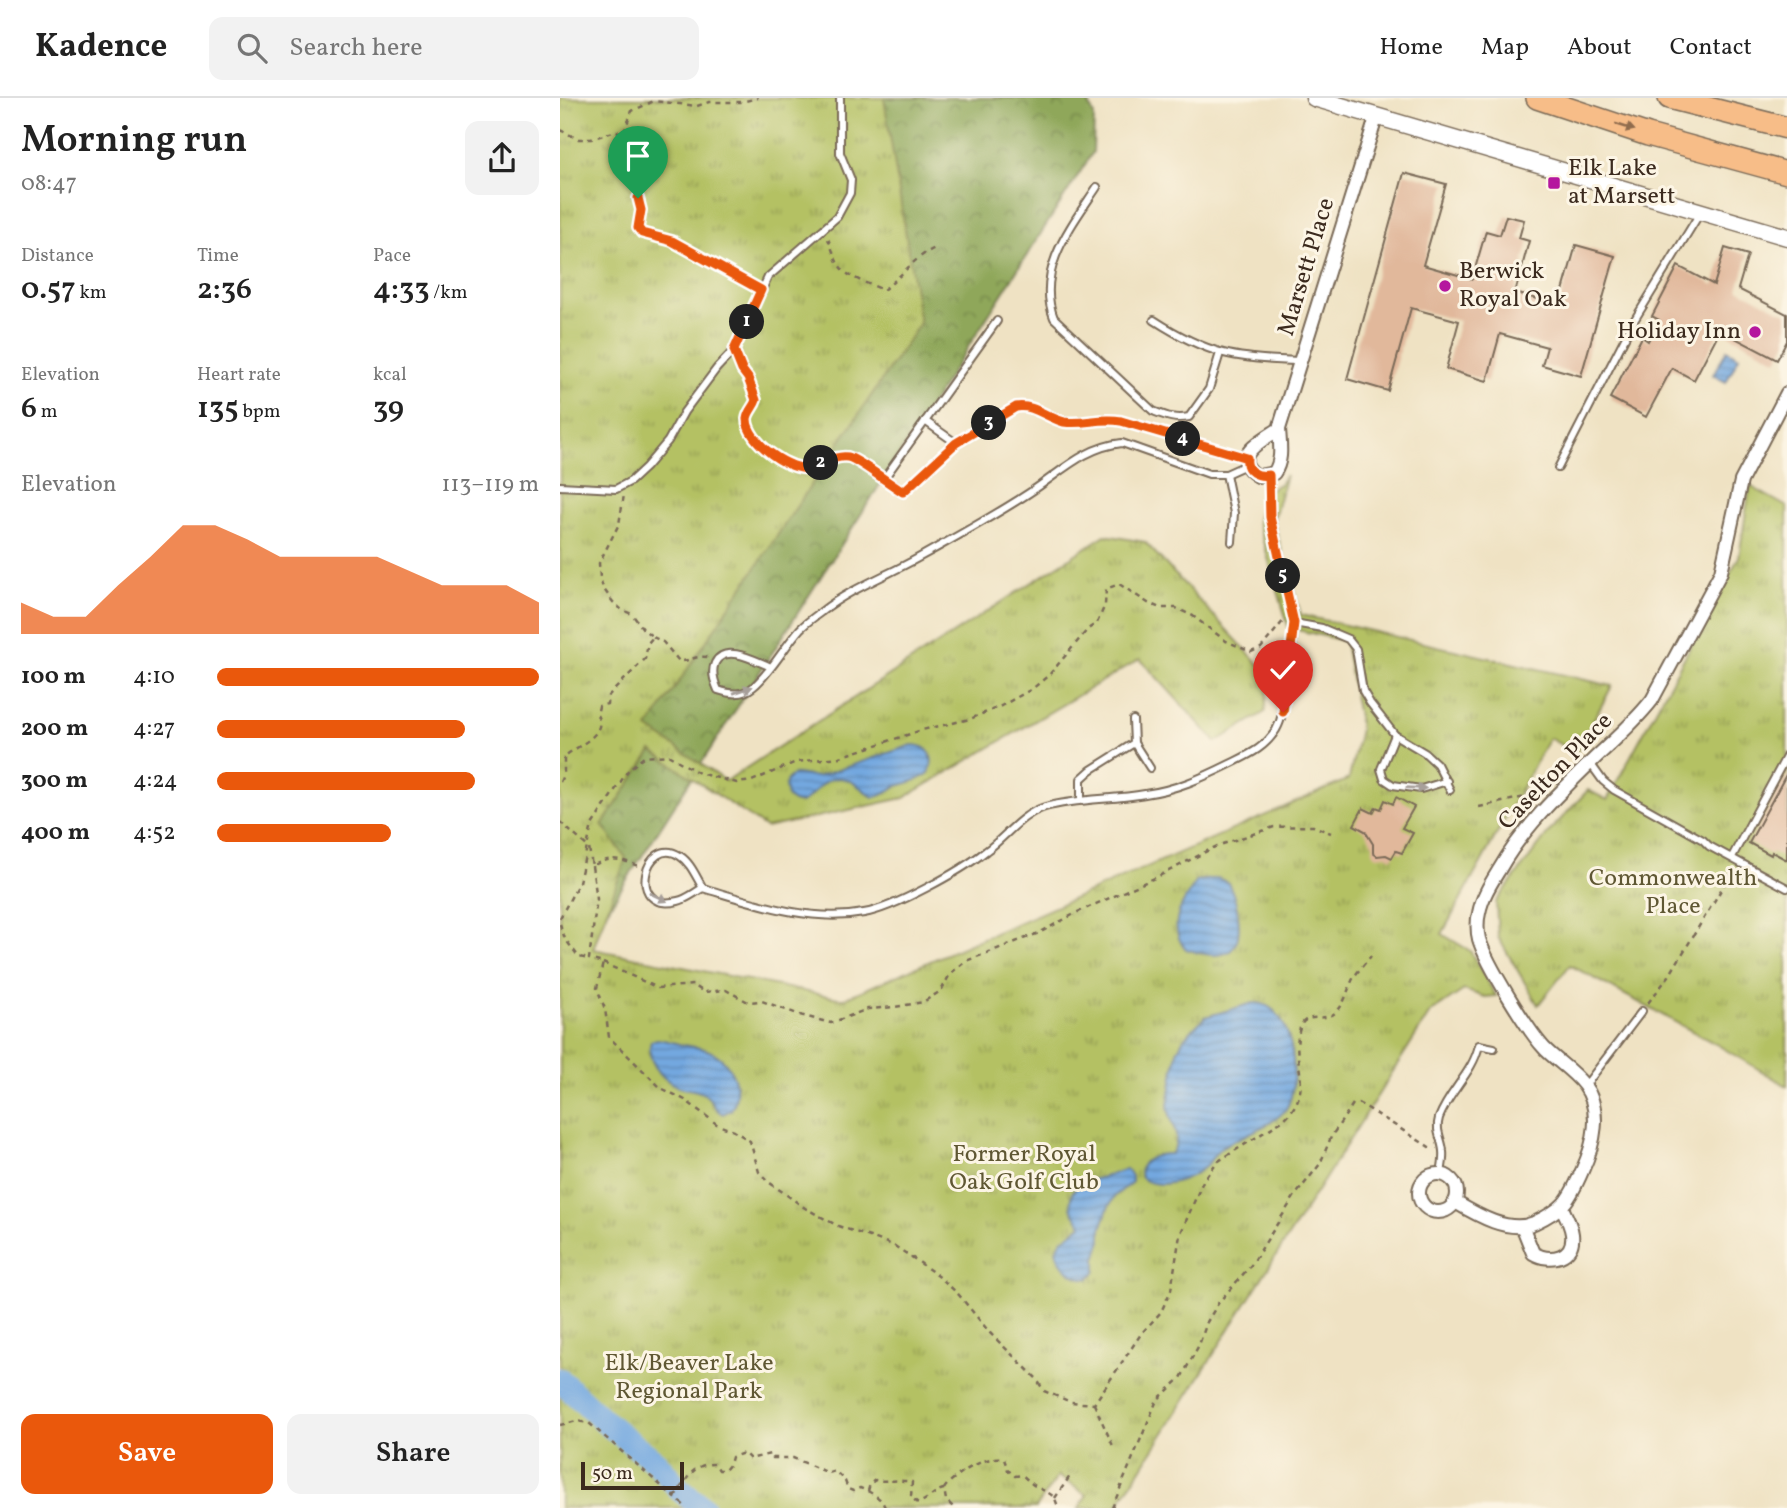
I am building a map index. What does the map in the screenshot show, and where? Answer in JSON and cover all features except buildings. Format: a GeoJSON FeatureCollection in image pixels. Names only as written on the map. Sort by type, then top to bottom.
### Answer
{"type":"FeatureCollection","features":[{"type":"Feature","properties":{"kind":"highway"},"geometry":{"type":"LineString","coordinates":[[1537,98],[1648,135],[1787,173]]}},
{"type":"Feature","properties":{"kind":"highway"},"geometry":{"type":"LineString","coordinates":[[1669,98],[1787,128]]}},
{"type":"Feature","properties":{"kind":"highway"},"geometry":{"type":"LineString","coordinates":[[1720,112],[1754,108],[1787,115]]}},
{"type":"Feature","properties":{"kind":"street"},"geometry":{"type":"LineString","coordinates":[[1314,98],[1787,237]]}},
{"type":"Feature","properties":{"kind":"street","name":"Marsett Place"},"geometry":{"type":"LineString","coordinates":[[1269,475],[1278,467],[1279,429],[1376,118]]}},
{"type":"Feature","properties":{"kind":"street","name":"Caselton Place"},"geometry":{"type":"LineString","coordinates":[[1585,1086],[1544,1048],[1526,1024],[1479,938],[1478,914],[1486,891],[1509,852],[1532,822],[1638,718],[1652,700],[1721,572],[1741,481],[1787,393]]}},
{"type":"Feature","properties":{"kind":"street"},"geometry":{"type":"LineString","coordinates":[[1269,475],[1258,476],[1251,471],[1247,462],[1253,446],[1279,429]]}},
{"type":"Feature","properties":{"kind":"street"},"geometry":{"type":"LineString","coordinates":[[1455,1202],[1503,1224],[1523,1228],[1562,1208],[1576,1186],[1589,1156],[1595,1127],[1593,1105],[1585,1086]]}},
{"type":"Feature","properties":{"kind":"street"},"geometry":{"type":"LineString","coordinates":[[1432,1174],[1441,1174],[1450,1177],[1455,1184],[1455,1202],[1449,1209],[1431,1211],[1423,1205],[1419,1197],[1419,1187],[1424,1179],[1432,1174]]}},
{"type":"Feature","properties":{"kind":"street"},"geometry":{"type":"LineString","coordinates":[[1523,1228],[1533,1252],[1548,1259],[1564,1255],[1569,1249],[1572,1234],[1562,1208]]}},
{"type":"Feature","properties":{"kind":"lane"},"geometry":{"type":"LineString","coordinates":[[560,486],[616,489],[646,467],[717,368],[734,350],[768,277],[837,217],[850,193],[851,180],[841,153],[840,98]]}},
{"type":"Feature","properties":{"kind":"lane"},"geometry":{"type":"LineString","coordinates":[[1097,187],[1055,255],[1048,292],[1054,318],[1153,411],[1166,417],[1179,419],[1189,416],[1209,389],[1220,353]]}},
{"type":"Feature","properties":{"kind":"lane"},"geometry":{"type":"LineString","coordinates":[[1558,468],[1632,324],[1701,211]]}},
{"type":"Feature","properties":{"kind":"lane"},"geometry":{"type":"LineString","coordinates":[[1154,320],[1183,339],[1220,353],[1251,359],[1300,361]]}},
{"type":"Feature","properties":{"kind":"lane"},"geometry":{"type":"LineString","coordinates":[[883,480],[997,321]]}},
{"type":"Feature","properties":{"kind":"lane"},"geometry":{"type":"LineString","coordinates":[[850,457],[903,492],[956,443],[1016,407],[1025,405],[1061,421],[1076,423],[1106,418],[1121,421],[1247,462]]}},
{"type":"Feature","properties":{"kind":"lane"},"geometry":{"type":"LineString","coordinates":[[925,421],[956,443]]}},
{"type":"Feature","properties":{"kind":"lane"},"geometry":{"type":"LineString","coordinates":[[771,667],[734,653],[724,654],[717,659],[713,668],[713,681],[718,690],[730,694],[741,694],[752,688],[771,667],[801,628],[837,599],[927,553],[1030,492],[1089,452],[1122,443],[1209,474],[1226,474],[1247,462]]}},
{"type":"Feature","properties":{"kind":"lane"},"geometry":{"type":"LineString","coordinates":[[1226,474],[1234,513],[1232,542]]}},
{"type":"Feature","properties":{"kind":"lane"},"geometry":{"type":"LineString","coordinates":[[703,888],[681,901],[667,903],[657,900],[647,892],[644,881],[646,869],[654,857],[665,853],[678,854],[689,864],[703,888],[796,912],[832,916],[864,913],[881,908],[959,870],[988,850],[1024,818],[1042,808],[1081,799],[1138,795],[1172,789],[1211,774],[1267,743],[1283,712],[1294,623],[1270,517],[1269,475]]}},
{"type":"Feature","properties":{"kind":"lane"},"geometry":{"type":"LineString","coordinates":[[1294,623],[1321,628],[1348,639],[1356,649],[1363,691],[1395,735],[1425,753],[1437,764],[1450,790]]}},
{"type":"Feature","properties":{"kind":"lane"},"geometry":{"type":"LineString","coordinates":[[1133,720],[1134,743],[1150,768]]}},
{"type":"Feature","properties":{"kind":"lane"},"geometry":{"type":"LineString","coordinates":[[1395,735],[1381,769],[1384,779],[1393,785],[1421,789],[1432,788],[1447,781]]}},
{"type":"Feature","properties":{"kind":"lane"},"geometry":{"type":"LineString","coordinates":[[1081,799],[1082,779],[1091,770],[1134,743]]}},
{"type":"Feature","properties":{"kind":"lane"},"geometry":{"type":"LineString","coordinates":[[1735,859],[1787,755]]}},
{"type":"Feature","properties":{"kind":"lane"},"geometry":{"type":"LineString","coordinates":[[1590,763],[1615,790],[1709,846],[1787,888]]}},
{"type":"Feature","properties":{"kind":"lane"},"geometry":{"type":"LineString","coordinates":[[1585,1086],[1642,1011]]}},
{"type":"Feature","properties":{"kind":"lane"},"geometry":{"type":"LineString","coordinates":[[1441,1174],[1444,1155],[1437,1130],[1440,1116],[1472,1066],[1479,1045],[1494,1048]]}},
{"type":"Feature","properties":{"kind":"path"},"geometry":{"type":"LineString","coordinates":[[624,132],[632,111],[654,101],[697,106],[709,102],[741,102],[758,98]]}},
{"type":"Feature","properties":{"kind":"path"},"geometry":{"type":"LineString","coordinates":[[560,130],[578,139],[590,139],[616,131],[633,136],[638,148],[637,190],[641,210],[638,228],[642,233],[672,241],[761,290]]}},
{"type":"Feature","properties":{"kind":"path"},"geometry":{"type":"LineString","coordinates":[[822,230],[839,267],[862,282],[870,282],[883,290],[901,275],[911,261],[938,247]]}},
{"type":"Feature","properties":{"kind":"path"},"geometry":{"type":"LineString","coordinates":[[734,350],[756,400],[747,419],[748,426],[760,445],[771,455],[802,467],[812,468],[839,456],[850,457]]}},
{"type":"Feature","properties":{"kind":"path"},"geometry":{"type":"LineString","coordinates":[[623,485],[624,499],[619,524],[599,562],[603,588],[613,602],[632,614],[643,629],[663,642],[679,661],[696,656]]}},
{"type":"Feature","properties":{"kind":"path"},"geometry":{"type":"LineString","coordinates":[[560,918],[579,882],[589,848],[592,825],[629,769],[644,757],[668,755],[699,773],[737,783],[752,781],[796,762],[840,757],[922,730],[970,719],[1032,689],[1049,675],[1088,629],[1097,623],[1105,605],[1106,589],[1112,585],[1119,584],[1160,608],[1176,608],[1193,616],[1226,641],[1251,652],[1261,648],[1284,620]]}},
{"type":"Feature","properties":{"kind":"path"},"geometry":{"type":"LineString","coordinates":[[560,782],[564,773],[564,757],[596,733],[600,720],[597,715],[599,706],[607,704],[608,696],[616,691],[645,659],[648,643],[653,637]]}},
{"type":"Feature","properties":{"kind":"path"},"geometry":{"type":"LineString","coordinates":[[1479,807],[1541,794]]}},
{"type":"Feature","properties":{"kind":"path"},"geometry":{"type":"LineString","coordinates":[[560,822],[589,848],[597,899],[589,959]]}},
{"type":"Feature","properties":{"kind":"path"},"geometry":{"type":"LineString","coordinates":[[560,924],[565,939],[579,957],[603,963],[658,988],[693,985],[705,992],[726,990],[748,1002],[762,1001],[831,1023],[868,1009],[923,1002],[942,991],[950,974],[966,961],[1039,933],[1217,846],[1274,827],[1312,826],[1331,833]]}},
{"type":"Feature","properties":{"kind":"path"},"geometry":{"type":"LineString","coordinates":[[592,866],[615,858],[646,869]]}},
{"type":"Feature","properties":{"kind":"path"},"geometry":{"type":"LineString","coordinates":[[1642,1011],[1669,976],[1735,859]]}},
{"type":"Feature","properties":{"kind":"path"},"geometry":{"type":"LineString","coordinates":[[1094,1405],[1141,1334],[1161,1312],[1171,1290],[1180,1236],[1203,1181],[1217,1161],[1292,1113],[1299,1098],[1301,1084],[1298,1035],[1301,1024],[1310,1017],[1335,1014],[1353,978],[1371,956]]}},
{"type":"Feature","properties":{"kind":"path"},"geometry":{"type":"LineString","coordinates":[[603,963],[597,988],[605,1009],[609,1037],[655,1083],[685,1100],[718,1125],[734,1131],[750,1142],[760,1172],[770,1183],[805,1208],[838,1226],[893,1245],[942,1278],[975,1313],[990,1334],[1036,1378],[1044,1391],[1071,1402],[1094,1405]]}},
{"type":"Feature","properties":{"kind":"path"},"geometry":{"type":"LineString","coordinates":[[1112,1508],[1157,1400],[1181,1378],[1219,1302],[1252,1264],[1294,1197],[1320,1164],[1331,1137],[1353,1104],[1358,1103],[1444,1155]]}},
{"type":"Feature","properties":{"kind":"path"},"geometry":{"type":"LineString","coordinates":[[1094,1405],[1114,1448]]}},
{"type":"Feature","properties":{"kind":"path"},"geometry":{"type":"LineString","coordinates":[[560,1425],[577,1421],[589,1423],[687,1508]]}},
{"type":"Feature","properties":{"kind":"path"},"geometry":{"type":"LineString","coordinates":[[674,1497],[683,1486],[687,1475],[696,1468],[715,1464],[719,1470],[724,1470],[730,1465],[732,1457],[744,1453],[750,1459],[770,1454],[773,1458],[793,1458],[829,1473],[835,1471],[845,1481],[848,1489],[853,1491],[860,1488],[868,1491],[884,1503],[885,1508]]}},
{"type":"Feature","properties":{"kind":"path"},"geometry":{"type":"LineString","coordinates":[[954,1508],[946,1500],[944,1489],[947,1483],[991,1457],[998,1456],[1004,1458],[1008,1470],[1014,1476],[1022,1475],[1055,1497],[1058,1508]]}},
{"type":"Feature","properties":{"kind":"path"},"geometry":{"type":"LineString","coordinates":[[1055,1497],[1070,1476]]}},
{"type":"Feature","properties":{"kind":"path"},"geometry":{"type":"LineString","coordinates":[[868,1491],[875,1480],[905,1480],[912,1482],[911,1497],[918,1503],[944,1489]]}},
{"type":"Feature","properties":{"kind":"green space"},"geometry":{"type":"Polygon","coordinates":[[[560,98],[1087,98],[1094,116],[1093,152],[560,984],[560,98]]]}},
{"type":"Feature","properties":{"kind":"green space"},"geometry":{"type":"Polygon","coordinates":[[[560,98],[884,98],[920,323],[648,728],[726,781],[1105,535],[1145,542],[1269,675],[1265,712],[1216,742],[1140,659],[904,798],[766,828],[652,751],[602,825],[626,858],[593,949],[843,999],[1349,779],[1360,729],[1345,641],[1289,628],[1257,521],[1266,491],[1280,484],[1286,475],[1273,521],[1301,615],[1612,686],[1576,753],[1549,738],[1442,934],[1470,951],[1496,996],[1485,997],[1464,990],[1430,1013],[1116,1508],[1079,1508],[1087,1495],[1058,1476],[1036,1508],[560,1508],[560,98]]]}},
{"type":"Feature","properties":{"kind":"green space","name":"Commonwealth Place"},"geometry":{"type":"Polygon","coordinates":[[[1750,486],[1787,507],[1787,1086],[1716,1044],[1570,965],[1538,1005],[1498,937],[1496,902],[1550,831],[1588,790],[1607,800],[1739,557],[1750,486]]]}},
{"type":"Feature","properties":{"kind":"water"},"geometry":{"type":"Polygon","coordinates":[[[1727,350],[1739,357],[1726,382],[1713,375],[1727,350]]]}},
{"type":"Feature","properties":{"kind":"water"},"geometry":{"type":"Polygon","coordinates":[[[912,745],[923,747],[930,753],[932,762],[929,773],[880,796],[873,797],[852,782],[838,778],[822,784],[800,803],[787,797],[785,786],[791,776],[797,774],[817,777],[912,745]]]}},
{"type":"Feature","properties":{"kind":"water"},"geometry":{"type":"Polygon","coordinates":[[[1218,878],[1228,883],[1237,908],[1239,928],[1235,945],[1230,951],[1220,955],[1202,954],[1186,949],[1177,931],[1178,914],[1182,905],[1197,881],[1218,878]]]}},
{"type":"Feature","properties":{"kind":"water"},"geometry":{"type":"Polygon","coordinates":[[[1253,1003],[1267,1006],[1278,1015],[1286,1029],[1291,1046],[1293,1081],[1286,1109],[1266,1125],[1222,1147],[1205,1167],[1191,1176],[1165,1184],[1148,1182],[1141,1178],[1140,1172],[1145,1162],[1154,1156],[1171,1154],[1175,1148],[1176,1136],[1168,1105],[1177,1051],[1184,1038],[1205,1017],[1253,1003]]]}},
{"type":"Feature","properties":{"kind":"water"},"geometry":{"type":"Polygon","coordinates":[[[657,1039],[704,1049],[723,1060],[733,1075],[735,1084],[735,1101],[731,1110],[723,1114],[704,1094],[677,1086],[665,1079],[650,1055],[651,1041],[657,1039]]]}},
{"type":"Feature","properties":{"kind":"water"},"geometry":{"type":"Polygon","coordinates":[[[1126,1169],[1132,1176],[1132,1182],[1115,1196],[1108,1208],[1101,1229],[1096,1271],[1088,1279],[1077,1277],[1063,1266],[1056,1250],[1063,1239],[1082,1225],[1072,1209],[1073,1191],[1090,1180],[1126,1169]]]}},
{"type":"Feature","properties":{"kind":"waterway"},"geometry":{"type":"LineString","coordinates":[[560,1380],[606,1423],[656,1462],[680,1490],[703,1508]]}},
{"type":"Feature","properties":{"kind":"place","name":"Elk Lake at Marsett"},"geometry":{"type":"Point","coordinates":[1554,183]}},
{"type":"Feature","properties":{"kind":"place","name":"Berwick Royal Oak"},"geometry":{"type":"Point","coordinates":[1445,286]}},
{"type":"Feature","properties":{"kind":"place","name":"Holiday Inn"},"geometry":{"type":"Point","coordinates":[1755,332]}},
{"type":"Feature","properties":{"kind":"route"},"geometry":{"type":"LineString","coordinates":[[638,198],[641,210],[638,228],[642,233],[672,241],[761,290],[734,350],[756,400],[749,411],[748,426],[760,445],[781,460],[812,468],[835,457],[850,457],[903,492],[956,443],[1016,407],[1025,405],[1061,421],[1076,423],[1106,418],[1121,421],[1247,458],[1246,464],[1251,471],[1258,476],[1269,475],[1270,517],[1294,623],[1283,712]]}},
{"type":"Feature","properties":{"kind":"park label","name":"Former Royal Oak Golf Club"},"geometry":{"type":"Point","coordinates":[1024,1169]}},
{"type":"Feature","properties":{"kind":"park label","name":"Elk/Beaver Lake Regional Park"},"geometry":{"type":"Point","coordinates":[689,1378]}}]}
